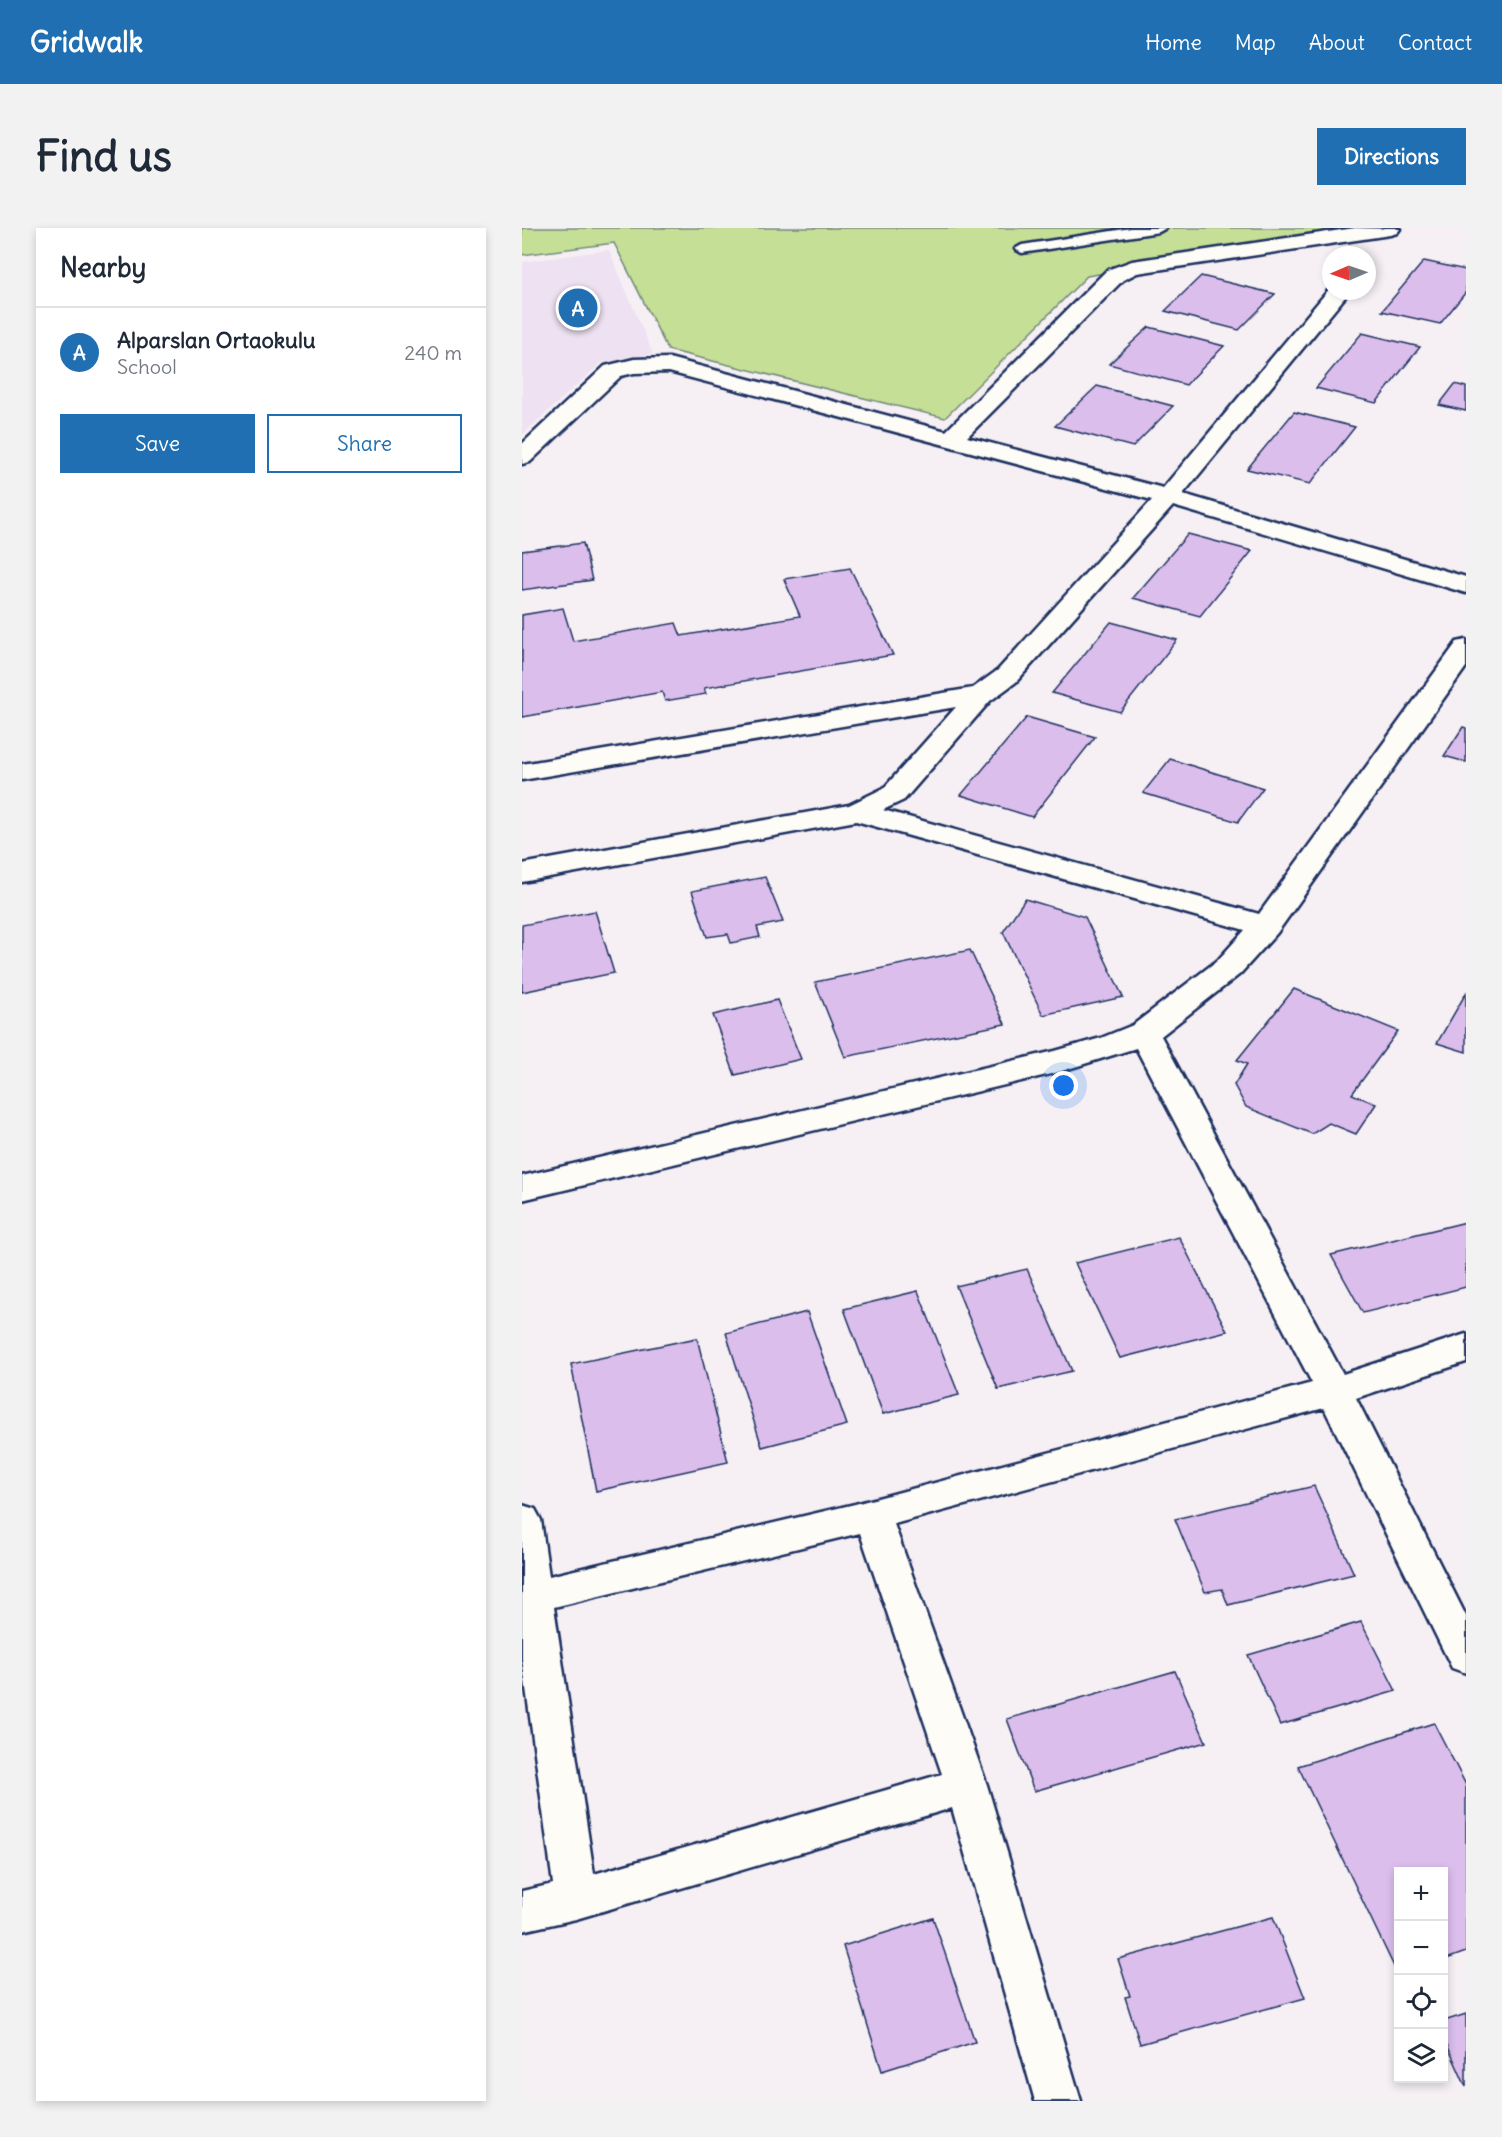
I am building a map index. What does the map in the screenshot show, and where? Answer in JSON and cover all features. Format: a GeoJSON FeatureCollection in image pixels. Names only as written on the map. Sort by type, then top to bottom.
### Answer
{"type":"FeatureCollection","features":[{"type":"Feature","properties":{"kind":"street"},"geometry":{"type":"LineString","coordinates":[[1376,246],[1391,228]]}},
{"type":"Feature","properties":{"kind":"street"},"geometry":{"type":"LineString","coordinates":[[950,440],[1115,275],[1132,267],[1391,228]]}},
{"type":"Feature","properties":{"kind":"street"},"geometry":{"type":"LineString","coordinates":[[522,873],[857,812],[894,794],[981,695],[1007,676],[1168,497],[1332,300]]}},
{"type":"Feature","properties":{"kind":"street"},"geometry":{"type":"LineString","coordinates":[[522,457],[613,370],[634,366],[669,365],[1168,497],[1466,585]]}},
{"type":"Feature","properties":{"kind":"street"},"geometry":{"type":"LineString","coordinates":[[522,1188],[1055,1062],[1113,1046],[1144,1033],[1229,967],[1266,926],[1466,648]]}},
{"type":"Feature","properties":{"kind":"street"},"geometry":{"type":"LineString","coordinates":[[522,772],[981,695]]}},
{"type":"Feature","properties":{"kind":"street"},"geometry":{"type":"LineString","coordinates":[[857,812],[1266,926]]}},
{"type":"Feature","properties":{"kind":"street"},"geometry":{"type":"LineString","coordinates":[[1144,1033],[1334,1391],[1466,1656]]}},
{"type":"Feature","properties":{"kind":"street"},"geometry":{"type":"LineString","coordinates":[[533,1596],[872,1514],[1334,1391],[1466,1348]]}},
{"type":"Feature","properties":{"kind":"street"},"geometry":{"type":"LineString","coordinates":[[872,1514],[966,1785],[1058,2101]]}},
{"type":"Feature","properties":{"kind":"street"},"geometry":{"type":"LineString","coordinates":[[522,1520],[576,1899]]}},
{"type":"Feature","properties":{"kind":"street"},"geometry":{"type":"LineString","coordinates":[[522,1911],[576,1899],[966,1785]]}},
{"type":"Feature","properties":{"kind":"lane"},"geometry":{"type":"LineString","coordinates":[[1022,249],[1159,228]]}},
{"type":"Feature","properties":{"kind":"shaded area"},"geometry":{"type":"Polygon","coordinates":[[[609,250],[653,354],[601,363],[522,435],[522,262],[609,250]]]}},
{"type":"Feature","properties":{"kind":"green space"},"geometry":{"type":"Polygon","coordinates":[[[522,228],[1373,228],[1087,276],[945,418],[668,350],[614,243],[522,255],[522,228]]]}},
{"type":"Feature","properties":{"kind":"building"},"geometry":{"type":"Polygon","coordinates":[[[1424,261],[1466,270],[1466,292],[1440,324],[1382,311],[1424,261]]]}},
{"type":"Feature","properties":{"kind":"building"},"geometry":{"type":"Polygon","coordinates":[[[1201,276],[1275,294],[1239,330],[1165,311],[1201,276]]]}},
{"type":"Feature","properties":{"kind":"building"},"geometry":{"type":"Polygon","coordinates":[[[1149,327],[1224,346],[1186,385],[1109,364],[1149,327]]]}},
{"type":"Feature","properties":{"kind":"building"},"geometry":{"type":"Polygon","coordinates":[[[1362,333],[1420,347],[1376,403],[1316,388],[1362,333]]]}},
{"type":"Feature","properties":{"kind":"building"},"geometry":{"type":"Polygon","coordinates":[[[1455,384],[1466,387],[1466,411],[1439,405],[1455,384]]]}},
{"type":"Feature","properties":{"kind":"building"},"geometry":{"type":"Polygon","coordinates":[[[1097,386],[1173,406],[1133,447],[1055,426],[1097,386]]]}},
{"type":"Feature","properties":{"kind":"building"},"geometry":{"type":"Polygon","coordinates":[[[1294,412],[1355,427],[1310,484],[1247,469],[1294,412]]]}},
{"type":"Feature","properties":{"kind":"building"},"geometry":{"type":"Polygon","coordinates":[[[1188,534],[1252,551],[1200,616],[1133,598],[1188,534]]]}},
{"type":"Feature","properties":{"kind":"building"},"geometry":{"type":"Polygon","coordinates":[[[583,543],[592,580],[522,590],[522,551],[583,543]]]}},
{"type":"Feature","properties":{"kind":"building"},"geometry":{"type":"Polygon","coordinates":[[[850,568],[893,655],[704,688],[706,694],[665,701],[662,692],[522,717],[522,615],[563,608],[573,641],[676,623],[681,636],[800,616],[784,579],[850,568]]]}},
{"type":"Feature","properties":{"kind":"building"},"geometry":{"type":"Polygon","coordinates":[[[1111,622],[1177,640],[1120,712],[1052,693],[1111,622]]]}},
{"type":"Feature","properties":{"kind":"building"},"geometry":{"type":"Polygon","coordinates":[[[1027,717],[1095,737],[1032,817],[961,795],[1027,717]]]}},
{"type":"Feature","properties":{"kind":"building"},"geometry":{"type":"Polygon","coordinates":[[[1463,727],[1466,728],[1466,762],[1444,756],[1463,727]]]}},
{"type":"Feature","properties":{"kind":"building"},"geometry":{"type":"Polygon","coordinates":[[[1170,759],[1263,788],[1238,822],[1143,793],[1170,759]]]}},
{"type":"Feature","properties":{"kind":"building"},"geometry":{"type":"Polygon","coordinates":[[[765,877],[783,922],[757,927],[760,937],[731,943],[728,934],[707,937],[692,891],[765,877]]]}},
{"type":"Feature","properties":{"kind":"building"},"geometry":{"type":"Polygon","coordinates":[[[1025,899],[1085,917],[1123,997],[1043,1015],[1003,932],[1025,899]]]}},
{"type":"Feature","properties":{"kind":"building"},"geometry":{"type":"Polygon","coordinates":[[[595,911],[614,973],[522,992],[522,925],[595,911]]]}},
{"type":"Feature","properties":{"kind":"building"},"geometry":{"type":"Polygon","coordinates":[[[970,950],[1005,1024],[845,1057],[815,982],[970,950]]]}},
{"type":"Feature","properties":{"kind":"building"},"geometry":{"type":"Polygon","coordinates":[[[1294,989],[1398,1031],[1352,1094],[1376,1104],[1356,1134],[1329,1123],[1312,1134],[1246,1107],[1234,1085],[1247,1064],[1237,1060],[1294,989]]]}},
{"type":"Feature","properties":{"kind":"building"},"geometry":{"type":"Polygon","coordinates":[[[1466,993],[1466,1052],[1437,1043],[1466,993]]]}},
{"type":"Feature","properties":{"kind":"building"},"geometry":{"type":"Polygon","coordinates":[[[777,1000],[801,1059],[735,1075],[713,1015],[777,1000]]]}},
{"type":"Feature","properties":{"kind":"building"},"geometry":{"type":"Polygon","coordinates":[[[1466,1222],[1466,1287],[1363,1313],[1331,1255],[1466,1222]]]}},
{"type":"Feature","properties":{"kind":"building"},"geometry":{"type":"Polygon","coordinates":[[[1179,1237],[1227,1331],[1120,1358],[1075,1263],[1179,1237]]]}},
{"type":"Feature","properties":{"kind":"building"},"geometry":{"type":"Polygon","coordinates":[[[1027,1269],[1072,1371],[998,1389],[956,1286],[1027,1269]]]}},
{"type":"Feature","properties":{"kind":"building"},"geometry":{"type":"Polygon","coordinates":[[[918,1291],[959,1395],[883,1414],[844,1309],[918,1291]]]}},
{"type":"Feature","properties":{"kind":"building"},"geometry":{"type":"Polygon","coordinates":[[[807,1312],[847,1425],[762,1447],[726,1333],[807,1312]]]}},
{"type":"Feature","properties":{"kind":"building"},"geometry":{"type":"Polygon","coordinates":[[[697,1338],[728,1462],[596,1491],[571,1364],[697,1338]]]}},
{"type":"Feature","properties":{"kind":"building"},"geometry":{"type":"Polygon","coordinates":[[[1314,1486],[1354,1574],[1228,1605],[1222,1589],[1205,1592],[1175,1519],[1314,1486]]]}},
{"type":"Feature","properties":{"kind":"building"},"geometry":{"type":"Polygon","coordinates":[[[1361,1622],[1396,1691],[1280,1725],[1248,1655],[1361,1622]]]}},
{"type":"Feature","properties":{"kind":"building"},"geometry":{"type":"Polygon","coordinates":[[[1175,1671],[1206,1742],[1034,1791],[1007,1719],[1175,1671]]]}},
{"type":"Feature","properties":{"kind":"building"},"geometry":{"type":"Polygon","coordinates":[[[1434,1723],[1466,1785],[1466,1952],[1448,1959],[1448,1867],[1394,1867],[1394,1967],[1298,1766],[1434,1723]]]}},
{"type":"Feature","properties":{"kind":"building"},"geometry":{"type":"Polygon","coordinates":[[[1273,1917],[1305,1998],[1140,2044],[1125,1997],[1130,1996],[1118,1959],[1273,1917]]]}},
{"type":"Feature","properties":{"kind":"building"},"geometry":{"type":"Polygon","coordinates":[[[933,1918],[975,2042],[882,2071],[843,1946],[933,1918]]]}},
{"type":"Feature","properties":{"kind":"building"},"geometry":{"type":"Polygon","coordinates":[[[1466,2014],[1466,2087],[1448,2047],[1448,2020],[1466,2014]]]}},
{"type":"Feature","properties":{"kind":"place","name":"Alparslan Ortaokulu"},"geometry":{"type":"Point","coordinates":[578,308]}}]}
